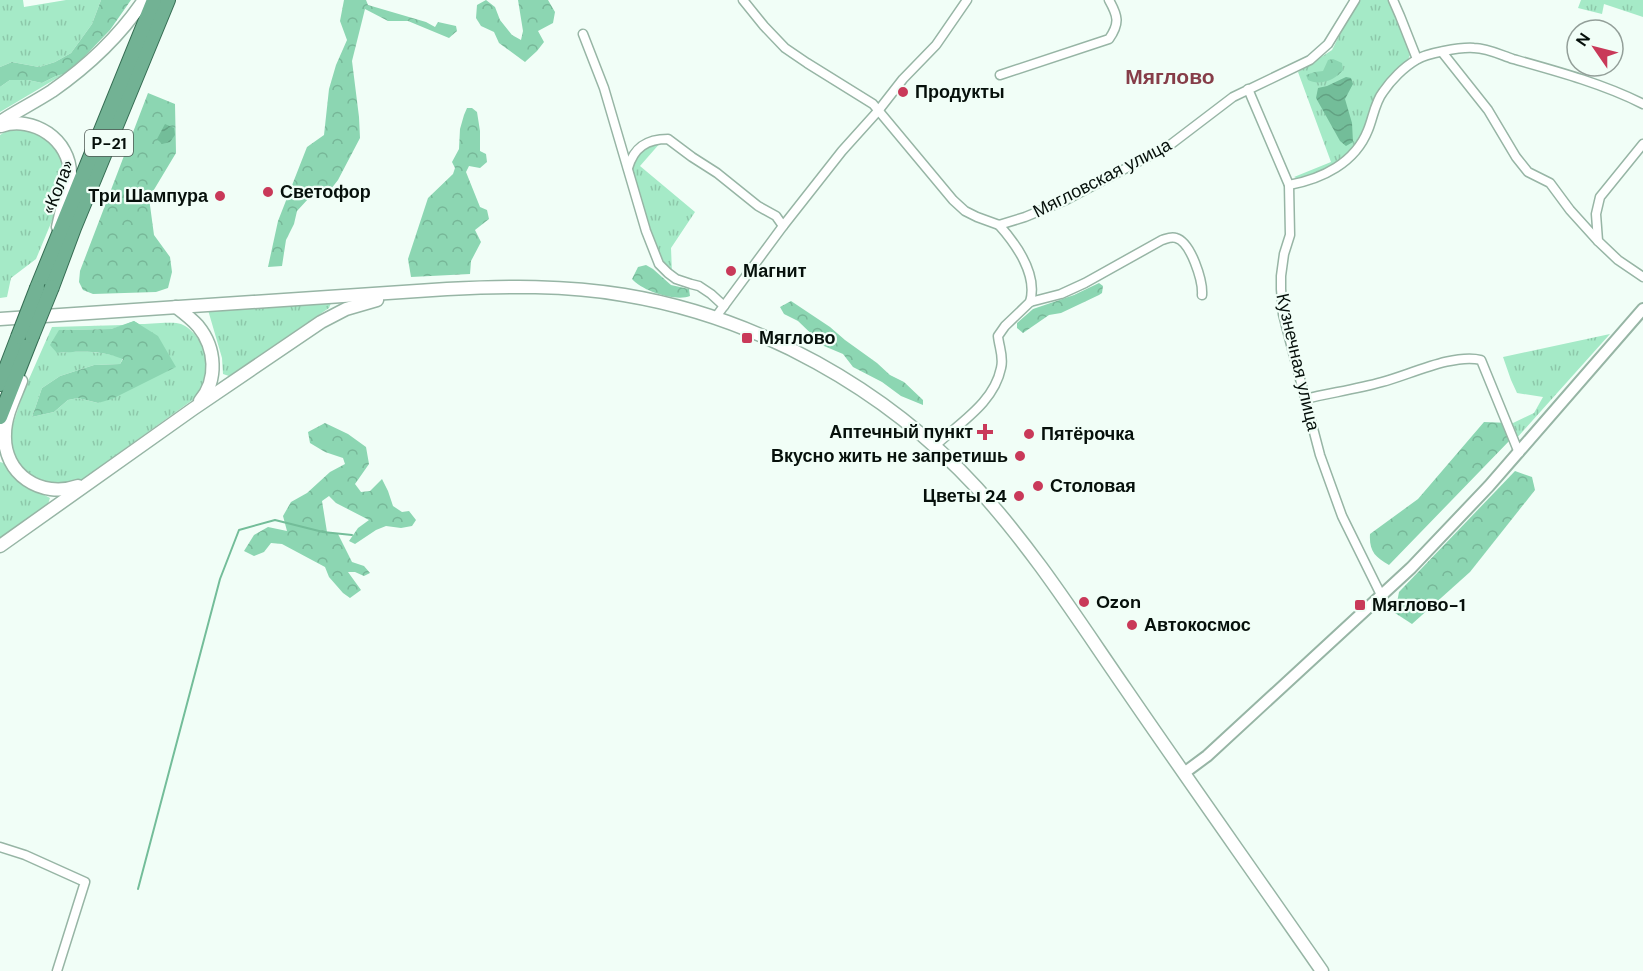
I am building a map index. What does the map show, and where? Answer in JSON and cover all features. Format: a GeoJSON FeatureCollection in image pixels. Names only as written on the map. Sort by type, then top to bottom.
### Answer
{"type":"FeatureCollection","features":[{"type":"Feature","properties":{"kind":"highway","name":"«Кола»"},"geometry":{"type":"LineString","coordinates":[[25,337],[37,288],[154,0]]}},
{"type":"Feature","properties":{"kind":"highway","name":"«Кола»"},"geometry":{"type":"LineString","coordinates":[[25,337],[52,287],[168,0]]}},
{"type":"Feature","properties":{"kind":"highway","name":"Р-21"},"geometry":{"type":"LineString","coordinates":[[0,384],[25,337]]}},
{"type":"Feature","properties":{"kind":"highway","name":"Р-21"},"geometry":{"type":"LineString","coordinates":[[0,417],[25,337]]}},
{"type":"Feature","properties":{"kind":"main road"},"geometry":{"type":"LineString","coordinates":[[0,124],[72,77],[91,61],[121,31],[144,0]]}},
{"type":"Feature","properties":{"kind":"main road"},"geometry":{"type":"LineString","coordinates":[[0,124],[14,122],[32,125],[53,136],[66,153],[71,168],[55,242]]}},
{"type":"Feature","properties":{"kind":"main road"},"geometry":{"type":"LineString","coordinates":[[0,319],[408,291],[517,286],[624,295],[660,302],[716,318],[785,347],[834,373],[885,407],[935,446],[978,489],[1028,550],[1322,971]]}},
{"type":"Feature","properties":{"kind":"main road"},"geometry":{"type":"LineString","coordinates":[[0,546],[193,409],[338,313],[408,291]]}},
{"type":"Feature","properties":{"kind":"main road"},"geometry":{"type":"LineString","coordinates":[[176,307],[199,327],[212,356],[212,382],[205,396],[193,409]]}},
{"type":"Feature","properties":{"kind":"main road"},"geometry":{"type":"LineString","coordinates":[[25,337],[24,372],[6,421],[5,435],[9,457],[22,476],[46,489],[66,489],[93,479]]}},
{"type":"Feature","properties":{"kind":"street"},"geometry":{"type":"LineString","coordinates":[[743,0],[785,48],[873,104],[953,200],[965,211],[999,225],[1012,240],[1029,276],[1032,295],[1030,302]]}},
{"type":"Feature","properties":{"kind":"street"},"geometry":{"type":"LineString","coordinates":[[716,318],[783,226],[903,79],[936,45],[967,0]]}},
{"type":"Feature","properties":{"kind":"street"},"geometry":{"type":"LineString","coordinates":[[1000,75],[1109,39],[1115,31],[1117,21],[1116,12],[1109,0]]}},
{"type":"Feature","properties":{"kind":"street","name":"Мягловская улица"},"geometry":{"type":"LineString","coordinates":[[999,225],[1059,203],[1130,168],[1170,145],[1233,97],[1310,60],[1328,44],[1355,0]]}},
{"type":"Feature","properties":{"kind":"street"},"geometry":{"type":"LineString","coordinates":[[1392,0],[1417,59]]}},
{"type":"Feature","properties":{"kind":"street"},"geometry":{"type":"LineString","coordinates":[[583,34],[604,88],[646,231],[659,264],[676,279],[699,286],[724,306]]}},
{"type":"Feature","properties":{"kind":"street"},"geometry":{"type":"LineString","coordinates":[[1289,185],[1309,181],[1341,165],[1366,135],[1378,99],[1383,92],[1417,59],[1454,49],[1474,48],[1560,72],[1643,104]]}},
{"type":"Feature","properties":{"kind":"street"},"geometry":{"type":"LineString","coordinates":[[1442,52],[1488,110],[1516,157],[1528,172],[1550,183],[1570,210],[1598,241],[1618,260],[1643,277]]}},
{"type":"Feature","properties":{"kind":"street","name":"Кузнечная улица"},"geometry":{"type":"LineString","coordinates":[[1248,89],[1289,185],[1290,235],[1282,265],[1281,289],[1283,314],[1305,399],[1320,455],[1342,516],[1381,595]]}},
{"type":"Feature","properties":{"kind":"street"},"geometry":{"type":"LineString","coordinates":[[627,168],[629,161],[644,143],[652,140],[671,140],[758,206],[776,216],[783,226]]}},
{"type":"Feature","properties":{"kind":"street"},"geometry":{"type":"LineString","coordinates":[[1598,241],[1596,214],[1600,197],[1643,144]]}},
{"type":"Feature","properties":{"kind":"street"},"geometry":{"type":"LineString","coordinates":[[935,446],[987,397],[1002,368],[1002,352],[998,336],[1030,302],[1062,294],[1170,237],[1182,240],[1188,249],[1200,278],[1202,295]]}},
{"type":"Feature","properties":{"kind":"street"},"geometry":{"type":"LineString","coordinates":[[1184,773],[1207,756],[1411,568],[1519,453],[1643,309]]}},
{"type":"Feature","properties":{"kind":"street"},"geometry":{"type":"LineString","coordinates":[[1305,399],[1383,382],[1431,366],[1470,357],[1481,360],[1519,453]]}},
{"type":"Feature","properties":{"kind":"street"},"geometry":{"type":"LineString","coordinates":[[0,847],[25,855],[85,882],[57,971]]}},
{"type":"Feature","properties":{"kind":"green space"},"geometry":{"type":"Polygon","coordinates":[[[0,0],[23,0],[24,7],[66,0],[101,0],[92,24],[71,53],[55,62],[39,67],[12,62],[0,67],[0,0]]]}},
{"type":"Feature","properties":{"kind":"green space"},"geometry":{"type":"Polygon","coordinates":[[[101,0],[131,0],[110,30],[83,58],[64,74],[42,83],[10,80],[0,87],[0,67],[12,62],[39,67],[55,62],[71,53],[92,24],[101,0]]]}},
{"type":"Feature","properties":{"kind":"green space"},"geometry":{"type":"Polygon","coordinates":[[[344,0],[366,0],[368,5],[426,22],[435,27],[438,22],[456,26],[457,31],[449,38],[408,21],[388,21],[365,9],[352,61],[360,138],[331,189],[320,186],[297,211],[294,224],[286,240],[282,266],[268,267],[278,221],[307,147],[324,135],[329,89],[347,40],[340,21],[344,0]]]}},
{"type":"Feature","properties":{"kind":"green space"},"geometry":{"type":"Polygon","coordinates":[[[486,0],[495,7],[500,20],[512,35],[521,40],[523,31],[518,0],[548,0],[555,12],[553,23],[538,31],[544,42],[525,62],[499,43],[494,32],[481,26],[476,18],[477,5],[486,0]]]}},
{"type":"Feature","properties":{"kind":"green space"},"geometry":{"type":"Polygon","coordinates":[[[1359,0],[1389,0],[1399,19],[1410,55],[1406,64],[1380,91],[1364,133],[1355,149],[1325,171],[1300,180],[1294,177],[1331,162],[1298,72],[1332,50],[1359,0]]]}},
{"type":"Feature","properties":{"kind":"green space"},"geometry":{"type":"Polygon","coordinates":[[[1581,0],[1643,0],[1643,17],[1604,4],[1602,14],[1578,8],[1581,0]]]}},
{"type":"Feature","properties":{"kind":"green space"},"geometry":{"type":"Polygon","coordinates":[[[1333,59],[1342,63],[1343,70],[1340,74],[1322,82],[1308,80],[1306,75],[1323,71],[1328,60],[1333,59]]]}},
{"type":"Feature","properties":{"kind":"green space"},"geometry":{"type":"Polygon","coordinates":[[[64,74],[0,112],[0,87],[10,80],[42,83],[64,74]]]}},
{"type":"Feature","properties":{"kind":"green space"},"geometry":{"type":"Polygon","coordinates":[[[148,93],[175,104],[176,153],[149,198],[154,235],[170,257],[172,272],[168,288],[156,292],[93,294],[83,290],[79,282],[80,271],[148,93]]]}},
{"type":"Feature","properties":{"kind":"green space"},"geometry":{"type":"Polygon","coordinates":[[[467,108],[472,108],[477,112],[480,151],[486,154],[487,162],[480,168],[469,166],[466,172],[480,207],[487,210],[489,219],[475,230],[481,242],[471,261],[470,274],[411,277],[408,259],[428,198],[453,174],[455,168],[452,162],[459,149],[460,129],[467,108]]]}},
{"type":"Feature","properties":{"kind":"green space"},"geometry":{"type":"Polygon","coordinates":[[[29,129],[49,139],[64,155],[68,175],[61,199],[36,259],[11,278],[7,297],[0,298],[0,135],[6,131],[29,129]]]}},
{"type":"Feature","properties":{"kind":"green space"},"geometry":{"type":"Polygon","coordinates":[[[661,142],[640,166],[695,212],[671,248],[672,273],[667,269],[650,232],[632,169],[643,151],[661,142]]]}},
{"type":"Feature","properties":{"kind":"green space"},"geometry":{"type":"Polygon","coordinates":[[[646,265],[671,285],[689,289],[690,296],[676,298],[643,288],[632,279],[638,267],[646,265]]]}},
{"type":"Feature","properties":{"kind":"green space"},"geometry":{"type":"Polygon","coordinates":[[[1099,283],[1103,286],[1102,293],[1099,295],[1061,313],[1049,315],[1023,333],[1017,328],[1017,323],[1033,309],[1074,295],[1099,283]]]}},
{"type":"Feature","properties":{"kind":"green space"},"geometry":{"type":"Polygon","coordinates":[[[791,301],[830,327],[890,375],[904,382],[923,400],[923,405],[901,396],[882,382],[853,367],[843,354],[824,346],[798,321],[784,314],[780,307],[791,301]]]}},
{"type":"Feature","properties":{"kind":"green space"},"geometry":{"type":"Polygon","coordinates":[[[331,303],[329,308],[229,376],[223,374],[222,358],[208,310],[331,303]]]}},
{"type":"Feature","properties":{"kind":"green space"},"geometry":{"type":"Polygon","coordinates":[[[134,321],[139,324],[181,324],[188,328],[200,341],[207,359],[206,384],[198,396],[76,484],[44,484],[24,471],[18,463],[13,452],[11,430],[25,388],[52,327],[124,325],[134,321]],[[125,325],[111,329],[60,330],[57,353],[90,352],[123,358],[120,364],[94,365],[60,376],[42,388],[32,417],[54,412],[68,400],[78,398],[98,403],[175,367],[125,325]]]}},
{"type":"Feature","properties":{"kind":"green space"},"geometry":{"type":"Polygon","coordinates":[[[134,321],[158,336],[176,367],[112,399],[98,403],[78,398],[68,400],[54,412],[32,417],[42,388],[60,376],[94,365],[120,364],[123,359],[90,352],[57,353],[50,345],[59,330],[111,329],[134,321]]]}},
{"type":"Feature","properties":{"kind":"green space"},"geometry":{"type":"Polygon","coordinates":[[[1610,334],[1515,440],[1510,423],[1534,413],[1543,397],[1517,393],[1503,357],[1610,334]]]}},
{"type":"Feature","properties":{"kind":"green space"},"geometry":{"type":"Polygon","coordinates":[[[1484,422],[1510,423],[1512,438],[1389,565],[1380,559],[1372,549],[1370,534],[1418,499],[1484,422]]]}},
{"type":"Feature","properties":{"kind":"green space"},"geometry":{"type":"Polygon","coordinates":[[[325,423],[348,434],[366,447],[369,464],[355,484],[361,492],[370,491],[382,479],[393,506],[402,512],[409,511],[416,520],[412,526],[401,528],[386,526],[355,544],[349,541],[358,528],[369,520],[336,503],[329,496],[322,501],[327,532],[338,534],[352,562],[364,566],[370,573],[364,576],[348,572],[361,590],[350,598],[329,577],[325,567],[282,544],[271,543],[264,552],[254,556],[244,551],[254,535],[268,527],[287,531],[283,516],[291,502],[307,493],[330,472],[345,464],[343,458],[325,452],[310,443],[308,432],[325,423]]]}},
{"type":"Feature","properties":{"kind":"green space"},"geometry":{"type":"Polygon","coordinates":[[[0,462],[7,464],[24,484],[50,498],[47,507],[0,541],[0,462]]]}},
{"type":"Feature","properties":{"kind":"green space"},"geometry":{"type":"Polygon","coordinates":[[[1515,471],[1532,477],[1535,490],[1470,572],[1412,624],[1395,613],[1399,592],[1515,471]]]}},
{"type":"Feature","properties":{"kind":"water"},"geometry":{"type":"Polygon","coordinates":[[[1346,77],[1351,78],[1353,84],[1345,99],[1352,123],[1353,142],[1346,146],[1340,141],[1316,98],[1318,88],[1346,77]]]}},
{"type":"Feature","properties":{"kind":"water"},"geometry":{"type":"Polygon","coordinates":[[[165,124],[174,128],[175,135],[170,142],[162,144],[157,139],[165,124]]]}},
{"type":"Feature","properties":{"kind":"waterway"},"geometry":{"type":"LineString","coordinates":[[138,889],[220,579],[239,530],[275,520],[323,532],[352,535]]}},
{"type":"Feature","properties":{"kind":"place","name":"Продукты"},"geometry":{"type":"Point","coordinates":[903,92]}},
{"type":"Feature","properties":{"kind":"place","name":"Светофор"},"geometry":{"type":"Point","coordinates":[268,192]}},
{"type":"Feature","properties":{"kind":"place","name":"Три Шампура"},"geometry":{"type":"Point","coordinates":[220,196]}},
{"type":"Feature","properties":{"kind":"place","name":"Магнит"},"geometry":{"type":"Point","coordinates":[731,271]}},
{"type":"Feature","properties":{"kind":"place","name":"Мяглово"},"geometry":{"type":"Point","coordinates":[747,338]}},
{"type":"Feature","properties":{"kind":"place","name":"Аптечный пункт"},"geometry":{"type":"Point","coordinates":[985,432]}},
{"type":"Feature","properties":{"kind":"place","name":"Пятёрочка"},"geometry":{"type":"Point","coordinates":[1029,434]}},
{"type":"Feature","properties":{"kind":"place","name":"Вкусно жить не запретишь"},"geometry":{"type":"Point","coordinates":[1020,456]}},
{"type":"Feature","properties":{"kind":"place","name":"Столовая"},"geometry":{"type":"Point","coordinates":[1038,486]}},
{"type":"Feature","properties":{"kind":"place","name":"Цветы 24"},"geometry":{"type":"Point","coordinates":[1019,496]}},
{"type":"Feature","properties":{"kind":"place","name":"Ozon"},"geometry":{"type":"Point","coordinates":[1084,602]}},
{"type":"Feature","properties":{"kind":"place","name":"Мяглово-1"},"geometry":{"type":"Point","coordinates":[1360,605]}},
{"type":"Feature","properties":{"kind":"place","name":"Автокосмос"},"geometry":{"type":"Point","coordinates":[1132,625]}},
{"type":"Feature","properties":{"kind":"district","name":"Мяглово"},"geometry":{"type":"Point","coordinates":[1170,77]}}]}
